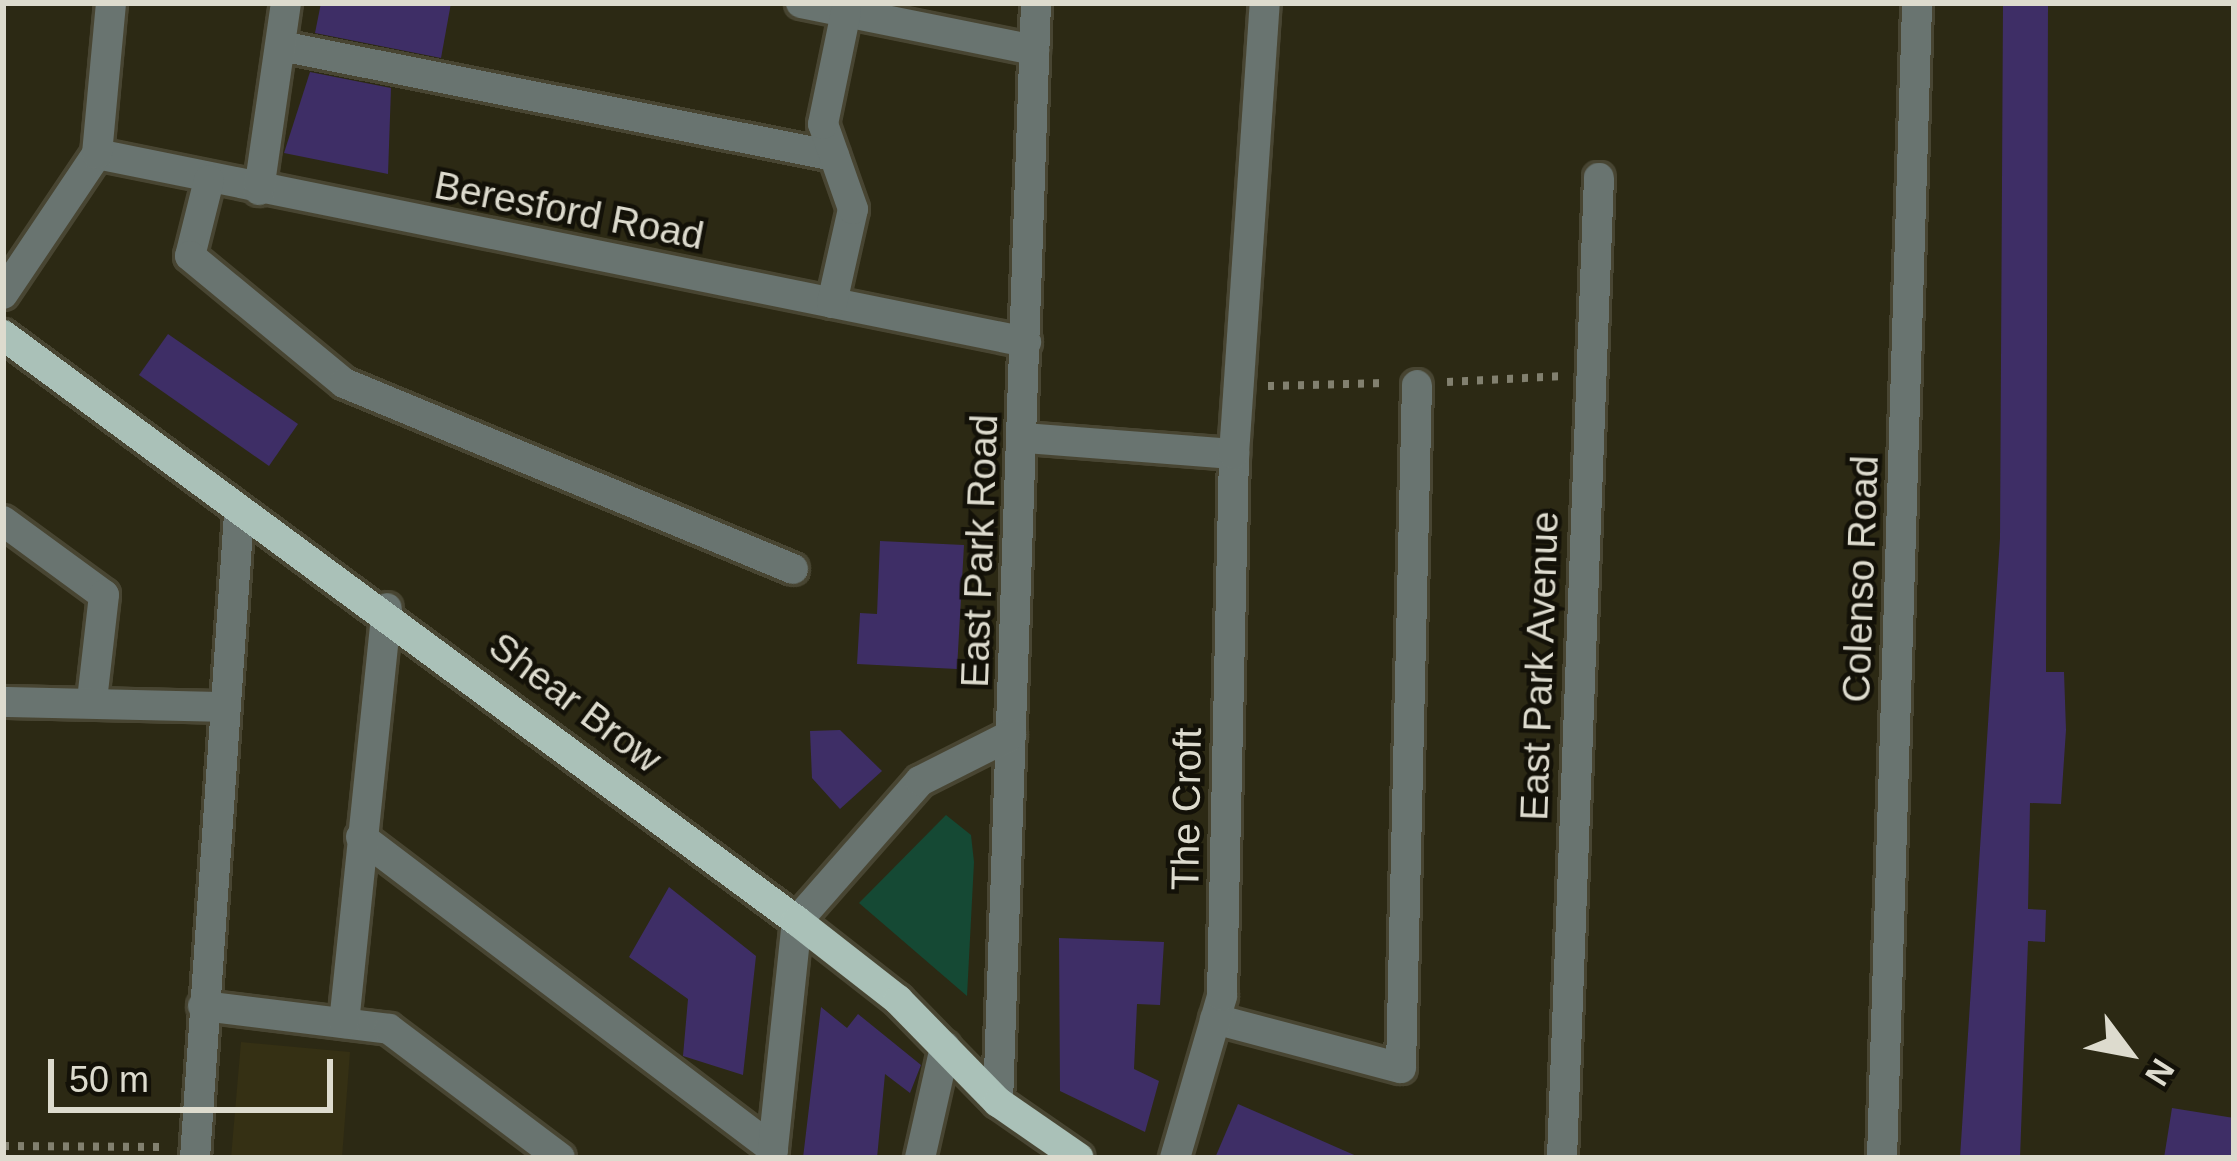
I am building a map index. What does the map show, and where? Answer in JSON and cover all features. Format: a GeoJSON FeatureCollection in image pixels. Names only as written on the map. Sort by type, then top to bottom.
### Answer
{"type":"FeatureCollection","features":[{"type":"Feature","properties":{"kind":"main road","name":"Shear Brow"},"geometry":{"type":"LineString","coordinates":[[3,335],[239,515],[386,608],[797,921],[945,1047],[998,1102],[1079,1158]]}},
{"type":"Feature","properties":{"kind":"street"},"geometry":{"type":"LineString","coordinates":[[3,294],[97,154],[111,3]]}},
{"type":"Feature","properties":{"kind":"street"},"geometry":{"type":"LineString","coordinates":[[260,190],[286,3]]}},
{"type":"Feature","properties":{"kind":"street"},"geometry":{"type":"LineString","coordinates":[[801,3],[1034,50]]}},
{"type":"Feature","properties":{"kind":"street","name":"East Park Road"},"geometry":{"type":"LineString","coordinates":[[998,1102],[1025,438],[1036,3]]}},
{"type":"Feature","properties":{"kind":"street","name":"The Croft"},"geometry":{"type":"LineString","coordinates":[[1175,1158],[1215,1019],[1234,454],[1265,3]]}},
{"type":"Feature","properties":{"kind":"street","name":"Colenso Road"},"geometry":{"type":"LineString","coordinates":[[1882,1158],[1917,3]]}},
{"type":"Feature","properties":{"kind":"street"},"geometry":{"type":"LineString","coordinates":[[832,303],[853,208],[823,124],[845,12]]}},
{"type":"Feature","properties":{"kind":"street"},"geometry":{"type":"LineString","coordinates":[[281,46],[834,156]]}},
{"type":"Feature","properties":{"kind":"street","name":"Beresford Road"},"geometry":{"type":"LineString","coordinates":[[97,154],[1026,341]]}},
{"type":"Feature","properties":{"kind":"street","name":"East Park Avenue"},"geometry":{"type":"LineString","coordinates":[[1562,1158],[1599,178]]}},
{"type":"Feature","properties":{"kind":"street"},"geometry":{"type":"LineString","coordinates":[[209,180],[190,256],[344,382],[793,569]]}},
{"type":"Feature","properties":{"kind":"street"},"geometry":{"type":"LineString","coordinates":[[1215,1019],[1401,1068],[1418,386]]}},
{"type":"Feature","properties":{"kind":"street"},"geometry":{"type":"LineString","coordinates":[[1025,438],[1234,454]]}},
{"type":"Feature","properties":{"kind":"street"},"geometry":{"type":"LineString","coordinates":[[195,1154],[239,515]]}},
{"type":"Feature","properties":{"kind":"street"},"geometry":{"type":"LineString","coordinates":[[3,521],[104,595],[92,700]]}},
{"type":"Feature","properties":{"kind":"street"},"geometry":{"type":"LineString","coordinates":[[344,1023],[386,608]]}},
{"type":"Feature","properties":{"kind":"street"},"geometry":{"type":"LineString","coordinates":[[3,702],[92,700],[225,707]]}},
{"type":"Feature","properties":{"kind":"street"},"geometry":{"type":"LineString","coordinates":[[772,1154],[797,921],[920,781],[1011,735]]}},
{"type":"Feature","properties":{"kind":"street"},"geometry":{"type":"LineString","coordinates":[[361,837],[772,1154]]}},
{"type":"Feature","properties":{"kind":"street"},"geometry":{"type":"LineString","coordinates":[[203,1006],[389,1029],[560,1158]]}},
{"type":"Feature","properties":{"kind":"street"},"geometry":{"type":"LineString","coordinates":[[920,1158],[945,1047]]}},
{"type":"Feature","properties":{"kind":"path"},"geometry":{"type":"LineString","coordinates":[[3,1146],[195,1154]]}},
{"type":"Feature","properties":{"kind":"shaded area"},"geometry":{"type":"Polygon","coordinates":[[[241,1042],[350,1052],[342,1158],[231,1158],[241,1042]]]}},
{"type":"Feature","properties":{"kind":"green space"},"geometry":{"type":"Polygon","coordinates":[[[946,815],[971,835],[974,862],[967,996],[859,903],[946,815]]]}},
{"type":"Feature","properties":{"kind":"building"},"geometry":{"type":"Polygon","coordinates":[[[321,3],[451,3],[441,58],[315,33],[321,3]]]}},
{"type":"Feature","properties":{"kind":"building"},"geometry":{"type":"Polygon","coordinates":[[[2003,3],[2048,3],[2046,672],[2064,672],[2066,730],[2061,804],[2030,803],[2028,909],[2046,910],[2045,942],[2028,941],[2020,1158],[1960,1158],[2000,538],[2003,3]]]}},
{"type":"Feature","properties":{"kind":"building"},"geometry":{"type":"Polygon","coordinates":[[[310,72],[391,88],[388,174],[284,153],[310,72]]]}},
{"type":"Feature","properties":{"kind":"building"},"geometry":{"type":"Polygon","coordinates":[[[168,334],[298,424],[269,466],[139,375],[168,334]]]}},
{"type":"Feature","properties":{"kind":"building"},"geometry":{"type":"Polygon","coordinates":[[[880,541],[964,545],[957,669],[857,664],[860,613],[877,614],[880,541]]]}},
{"type":"Feature","properties":{"kind":"building"},"geometry":{"type":"Polygon","coordinates":[[[840,730],[882,771],[840,809],[812,778],[810,731],[840,730]]]}},
{"type":"Feature","properties":{"kind":"building"},"geometry":{"type":"Polygon","coordinates":[[[669,887],[756,956],[743,1075],[683,1056],[688,999],[629,957],[669,887]]]}},
{"type":"Feature","properties":{"kind":"building"},"geometry":{"type":"Polygon","coordinates":[[[1059,938],[1164,942],[1160,1005],[1137,1004],[1134,1069],[1159,1081],[1145,1132],[1060,1091],[1059,938]]]}},
{"type":"Feature","properties":{"kind":"building"},"geometry":{"type":"Polygon","coordinates":[[[821,1007],[847,1028],[858,1014],[921,1065],[910,1093],[885,1074],[877,1158],[803,1158],[821,1007]]]}},
{"type":"Feature","properties":{"kind":"building"},"geometry":{"type":"Polygon","coordinates":[[[1238,1104],[1277,1121],[1361,1158],[1215,1158],[1238,1104]]]}},
{"type":"Feature","properties":{"kind":"building"},"geometry":{"type":"Polygon","coordinates":[[[2172,1108],[2234,1118],[2234,1158],[2164,1158],[2172,1108]]]}}]}
